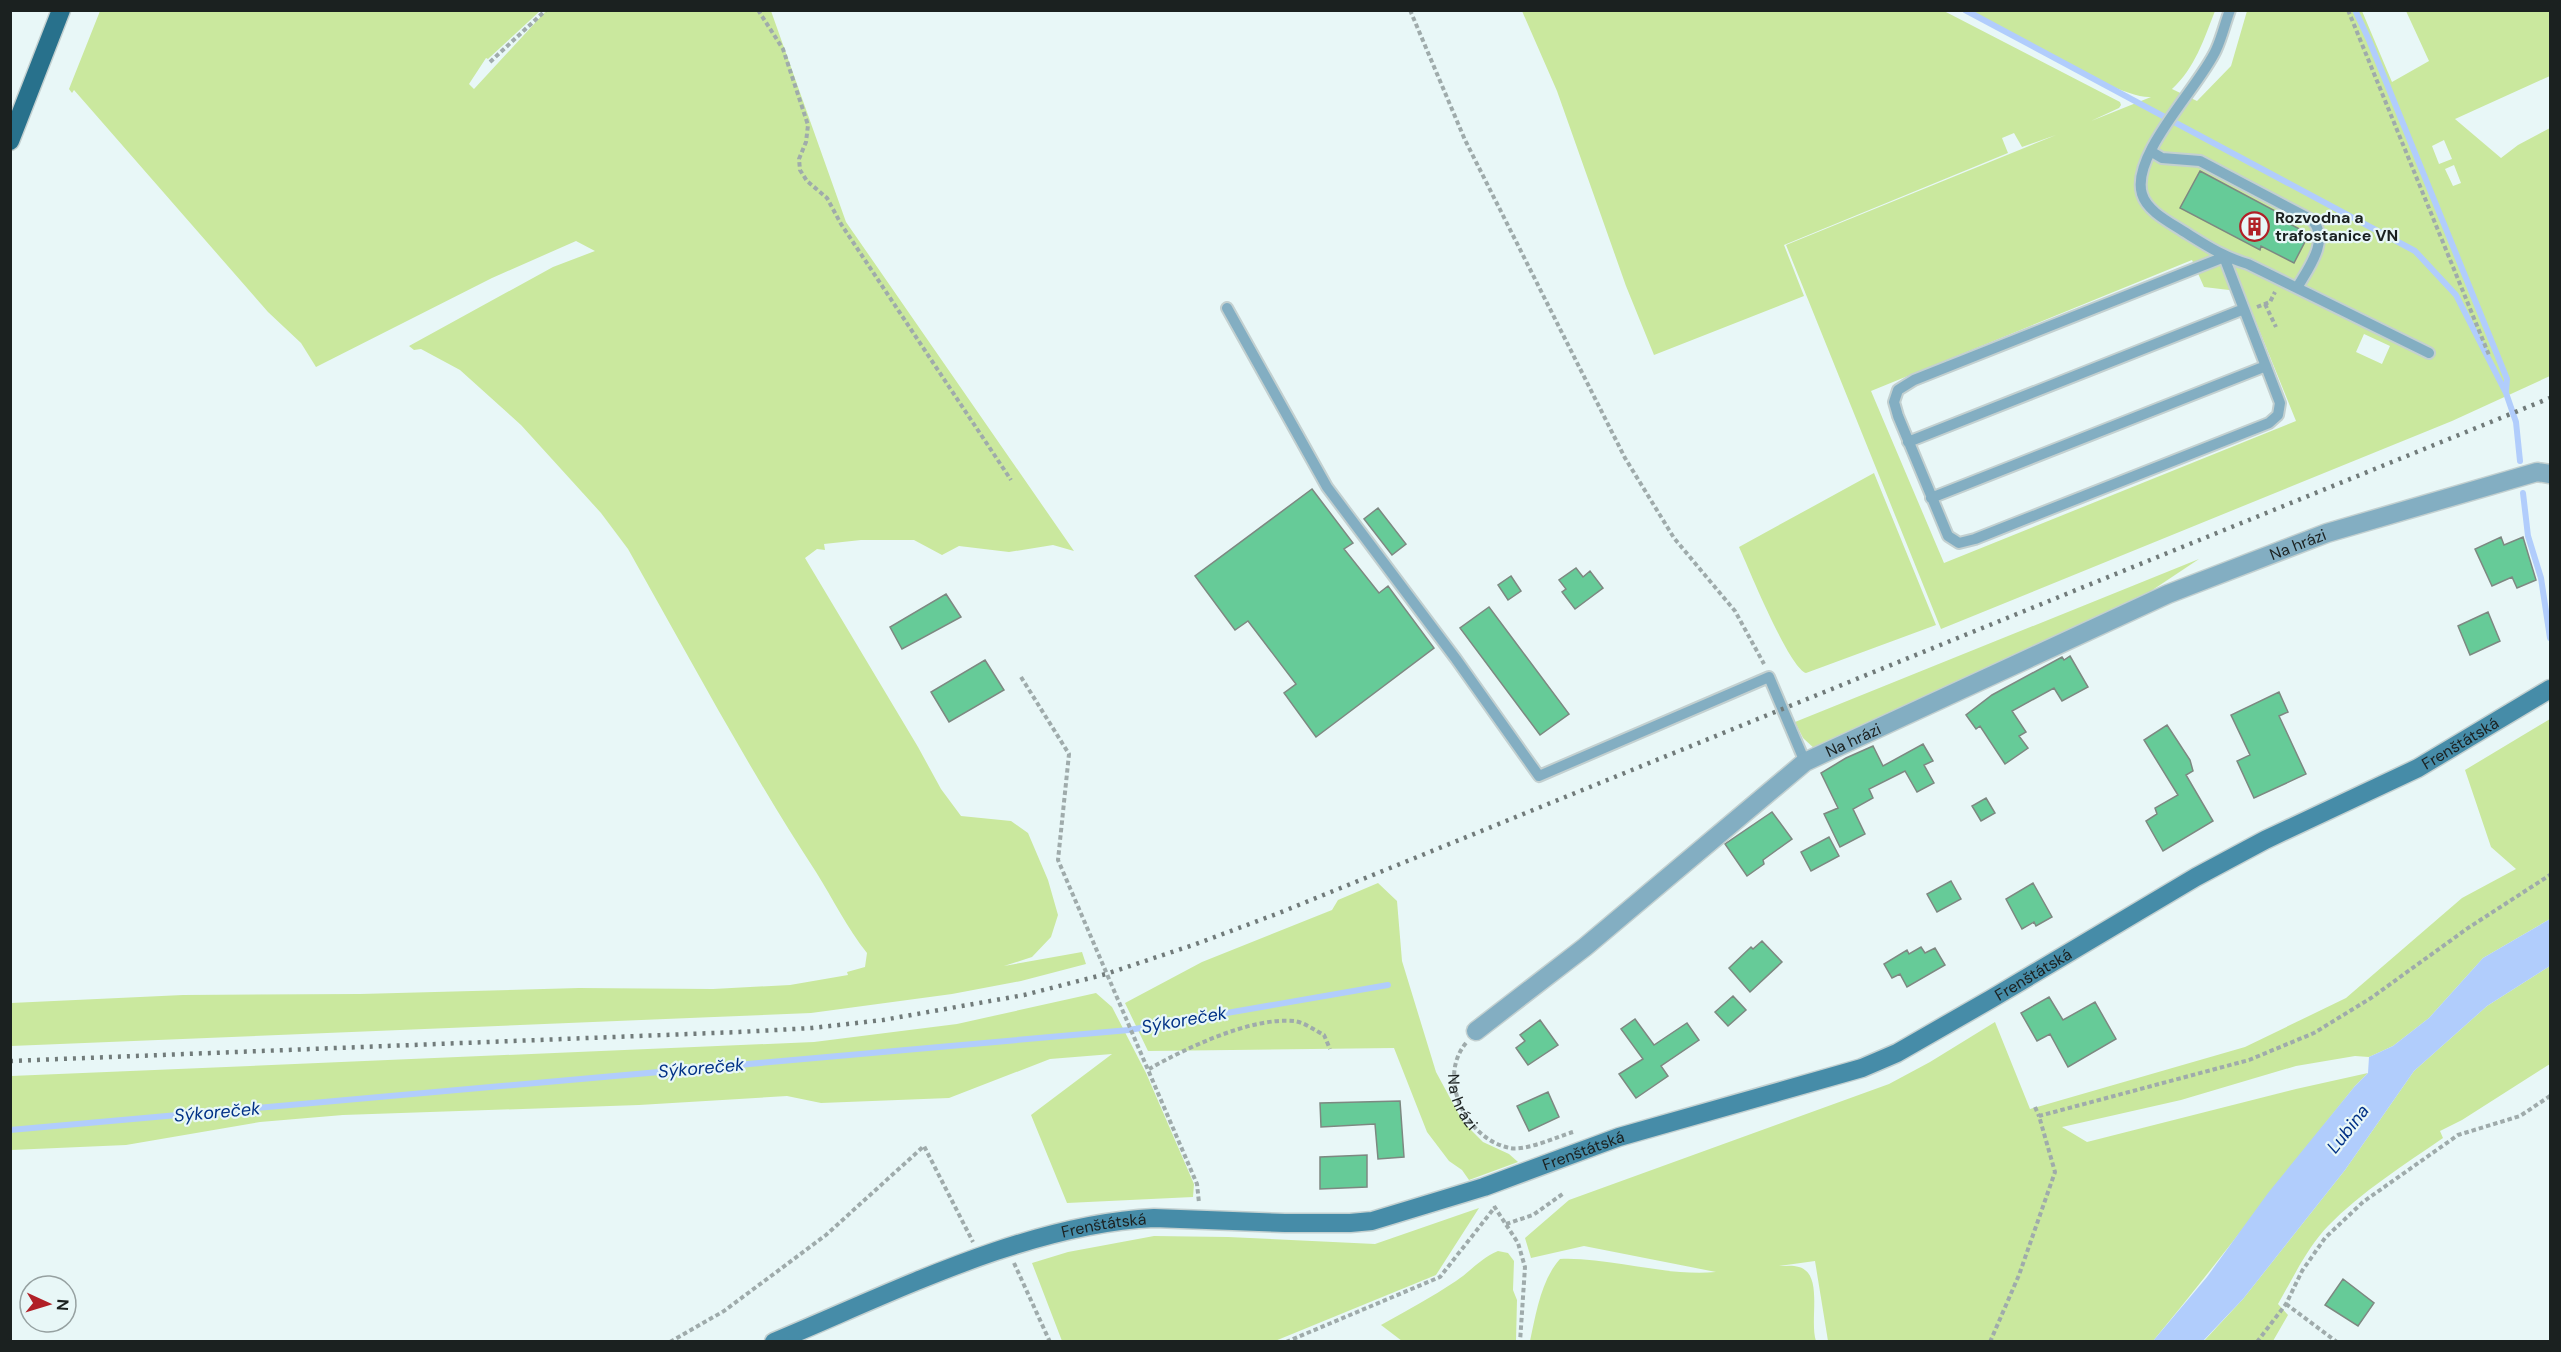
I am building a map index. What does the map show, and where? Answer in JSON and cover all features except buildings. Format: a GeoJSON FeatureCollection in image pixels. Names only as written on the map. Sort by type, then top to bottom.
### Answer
{"type":"FeatureCollection","features":[{"type":"Feature","properties":{"kind":"main road"},"geometry":{"type":"LineString","coordinates":[[10,141],[61,10]]}},
{"type":"Feature","properties":{"kind":"main road","name":"Frenštátská"},"geometry":{"type":"LineString","coordinates":[[774,1341],[980,1256],[1067,1231],[1132,1219],[1350,1224],[1372,1221],[1484,1187],[1619,1137],[1687,1116],[1841,1075],[1897,1053],[2196,877],[2265,840],[2418,768],[2550,689]]}},
{"type":"Feature","properties":{"kind":"street","name":"Na hrázi"},"geometry":{"type":"LineString","coordinates":[[1476,1031],[1585,947],[1805,762],[2168,594],[2327,533],[2537,472],[2550,474]]}},
{"type":"Feature","properties":{"kind":"lane"},"geometry":{"type":"LineString","coordinates":[[2230,10],[2216,51],[2187,97],[2172,114],[2141,174],[2144,200],[2170,223],[2224,257],[2248,264],[2429,353]]}},
{"type":"Feature","properties":{"kind":"lane"},"geometry":{"type":"LineString","coordinates":[[2152,152],[2162,158],[2200,161],[2312,220],[2318,228],[2319,245],[2297,288]]}},
{"type":"Feature","properties":{"kind":"lane"},"geometry":{"type":"LineString","coordinates":[[2224,257],[2248,309],[2280,403],[2278,415],[2269,423],[1975,540],[1959,543],[1948,536],[1908,442],[1894,402],[1898,390],[1914,380],[2224,257]]}},
{"type":"Feature","properties":{"kind":"lane"},"geometry":{"type":"LineString","coordinates":[[1227,308],[1327,487],[1539,776],[1769,677],[1805,762]]}},
{"type":"Feature","properties":{"kind":"lane"},"geometry":{"type":"LineString","coordinates":[[1908,442],[2248,309]]}},
{"type":"Feature","properties":{"kind":"lane"},"geometry":{"type":"LineString","coordinates":[[1931,498],[2266,366]]}},
{"type":"Feature","properties":{"kind":"path"},"geometry":{"type":"LineString","coordinates":[[490,62],[546,10]]}},
{"type":"Feature","properties":{"kind":"path"},"geometry":{"type":"LineString","coordinates":[[758,10],[783,49],[808,125],[806,142],[799,159],[800,170],[807,181],[827,198],[841,224],[1011,480]]}},
{"type":"Feature","properties":{"kind":"path"},"geometry":{"type":"LineString","coordinates":[[1410,10],[1465,140],[1625,458],[1674,538],[1736,611],[1769,677]]}},
{"type":"Feature","properties":{"kind":"path"},"geometry":{"type":"LineString","coordinates":[[2348,10],[2489,355]]}},
{"type":"Feature","properties":{"kind":"path"},"geometry":{"type":"LineString","coordinates":[[2248,309],[2270,302],[2280,280]]}},
{"type":"Feature","properties":{"kind":"path"},"geometry":{"type":"LineString","coordinates":[[2265,304],[2276,327]]}},
{"type":"Feature","properties":{"kind":"path"},"geometry":{"type":"LineString","coordinates":[[1021,677],[1069,754],[1058,860],[1197,1184],[1199,1219]]}},
{"type":"Feature","properties":{"kind":"path"},"geometry":{"type":"LineString","coordinates":[[2038,1116],[2249,1060],[2314,1033],[2371,998],[2468,928],[2550,875]]}},
{"type":"Feature","properties":{"kind":"path"},"geometry":{"type":"LineString","coordinates":[[1149,1069],[1203,1041],[1252,1025],[1296,1021],[1324,1035],[1330,1049]]}},
{"type":"Feature","properties":{"kind":"path","name":"Na hrázi"},"geometry":{"type":"LineString","coordinates":[[1476,1031],[1463,1047],[1455,1068],[1455,1092],[1462,1110],[1473,1126],[1492,1141],[1510,1148],[1522,1148],[1577,1131]]}},
{"type":"Feature","properties":{"kind":"path"},"geometry":{"type":"LineString","coordinates":[[2257,1341],[2286,1304],[2302,1271],[2325,1238],[2363,1202],[2458,1135],[2520,1116],[2550,1096]]}},
{"type":"Feature","properties":{"kind":"path"},"geometry":{"type":"LineString","coordinates":[[1990,1341],[2019,1275],[2055,1172],[2035,1107]]}},
{"type":"Feature","properties":{"kind":"path"},"geometry":{"type":"LineString","coordinates":[[670,1341],[724,1311],[826,1235],[924,1146],[980,1256]]}},
{"type":"Feature","properties":{"kind":"path"},"geometry":{"type":"LineString","coordinates":[[1484,1187],[1518,1243],[1525,1267],[1520,1341]]}},
{"type":"Feature","properties":{"kind":"path"},"geometry":{"type":"LineString","coordinates":[[1506,1224],[1533,1215],[1564,1193]]}},
{"type":"Feature","properties":{"kind":"path"},"geometry":{"type":"LineString","coordinates":[[1287,1341],[1440,1277],[1495,1207]]}},
{"type":"Feature","properties":{"kind":"path"},"geometry":{"type":"LineString","coordinates":[[1007,1247],[1050,1341]]}},
{"type":"Feature","properties":{"kind":"path"},"geometry":{"type":"LineString","coordinates":[[2286,1304],[2337,1341]]}},
{"type":"Feature","properties":{"kind":"green space"},"geometry":{"type":"Polygon","coordinates":[[[100,11],[540,11],[488,59],[486,58],[469,84],[474,89],[546,11],[771,11],[846,222],[1074,551],[1053,545],[1009,552],[959,546],[942,555],[914,540],[861,540],[824,544],[825,550],[817,549],[805,558],[941,789],[961,816],[1011,821],[1028,833],[1048,880],[1058,915],[1051,937],[1032,957],[1004,966],[1082,952],[1086,964],[1021,981],[952,994],[811,1013],[11,1046],[11,1003],[183,995],[360,994],[579,988],[713,989],[790,985],[848,975],[847,972],[865,967],[867,953],[847,924],[719,712],[628,549],[601,513],[521,425],[460,370],[421,349],[414,350],[409,346],[553,267],[595,251],[576,241],[492,278],[316,367],[301,343],[268,312],[74,90],[72,93],[69,89],[100,11]]]}},
{"type":"Feature","properties":{"kind":"green space"},"geometry":{"type":"Polygon","coordinates":[[[1522,11],[1944,11],[2120,102],[2119,108],[2091,121],[2151,97],[2136,95],[2088,76],[1968,11],[2215,11],[2193,62],[2172,89],[2197,101],[2231,66],[2247,11],[2362,11],[2392,82],[2429,61],[2406,11],[2550,11],[2550,76],[2455,119],[2501,158],[2518,145],[2550,128],[2550,376],[2452,421],[1941,629],[1786,245],[2056,135],[2022,147],[2014,133],[2002,138],[2008,153],[1784,245],[1804,296],[1654,355],[1626,286],[1557,91],[1522,11]],[[2444,140],[2432,146],[2439,164],[2452,159],[2444,140]],[[2454,165],[2445,169],[2453,186],[2461,183],[2454,165]],[[2200,171],[2181,208],[2260,249],[2261,246],[2293,263],[2309,234],[2277,217],[2279,213],[2200,171]],[[2192,260],[1871,391],[1944,563],[2296,421],[2241,285],[2229,290],[2204,287],[2192,260]],[[2364,334],[2356,352],[2382,364],[2390,346],[2364,334]]]}},
{"type":"Feature","properties":{"kind":"green space"},"geometry":{"type":"Polygon","coordinates":[[[1874,473],[1936,625],[1806,673],[1789,653],[1739,547],[1874,473]]]}},
{"type":"Feature","properties":{"kind":"green space"},"geometry":{"type":"Polygon","coordinates":[[[2199,559],[2115,615],[1816,750],[1803,738],[1795,722],[2199,559]]]}},
{"type":"Feature","properties":{"kind":"green space"},"geometry":{"type":"Polygon","coordinates":[[[2550,719],[2550,919],[2483,958],[2429,1018],[2393,1046],[2369,1057],[2355,1056],[2296,1066],[2181,1100],[2062,1127],[2087,1142],[2368,1073],[2355,1086],[2153,1341],[1828,1341],[1815,1261],[1779,1266],[1799,1267],[1807,1271],[1811,1279],[1814,1288],[1816,1341],[1530,1341],[1544,1287],[1560,1259],[1598,1261],[1678,1272],[1716,1272],[1584,1246],[1531,1258],[1525,1238],[1569,1200],[1889,1084],[1995,1022],[2030,1109],[2245,1047],[2346,998],[2462,898],[2516,869],[2491,847],[2465,770],[2550,719]]]}},
{"type":"Feature","properties":{"kind":"green space"},"geometry":{"type":"Polygon","coordinates":[[[1378,883],[1397,901],[1402,961],[1436,1072],[1463,1122],[1483,1142],[1509,1154],[1518,1162],[1469,1180],[1462,1170],[1449,1161],[1427,1132],[1394,1048],[1148,1051],[1125,1003],[1202,962],[1332,910],[1338,900],[1378,883]]]}},
{"type":"Feature","properties":{"kind":"green space"},"geometry":{"type":"Polygon","coordinates":[[[2550,966],[2550,1064],[2462,1120],[2440,1131],[2443,1138],[2369,1190],[2328,1226],[2307,1253],[2278,1304],[2288,1315],[2273,1341],[2203,1342],[2243,1299],[2345,1170],[2414,1071],[2487,1006],[2550,966]]]}},
{"type":"Feature","properties":{"kind":"green space"},"geometry":{"type":"Polygon","coordinates":[[[1096,993],[1112,1007],[1146,1073],[1194,1184],[1193,1197],[1067,1203],[1031,1115],[1112,1054],[1050,1059],[949,1098],[821,1103],[787,1096],[639,1105],[343,1115],[260,1122],[126,1145],[11,1150],[11,1076],[814,1042],[957,1024],[1096,993]]]}},
{"type":"Feature","properties":{"kind":"green space"},"geometry":{"type":"Polygon","coordinates":[[[1479,1208],[1436,1275],[1275,1341],[1062,1341],[1032,1263],[1068,1252],[1154,1236],[1375,1244],[1479,1208]]]}},
{"type":"Feature","properties":{"kind":"green space"},"geometry":{"type":"Polygon","coordinates":[[[1498,1251],[1508,1253],[1514,1261],[1513,1290],[1517,1300],[1516,1341],[1402,1341],[1381,1325],[1447,1287],[1486,1257],[1498,1251]]]}},
{"type":"Feature","properties":{"kind":"water","name":"Lubina"},"geometry":{"type":"Polygon","coordinates":[[[2550,919],[2550,966],[2487,1006],[2414,1071],[2345,1170],[2243,1299],[2203,1341],[2153,1341],[2207,1277],[2268,1193],[2368,1073],[2369,1057],[2393,1046],[2429,1018],[2483,958],[2550,919]]]}},
{"type":"Feature","properties":{"kind":"waterway"},"geometry":{"type":"LineString","coordinates":[[1965,10],[2415,251],[2456,295],[2506,393],[2516,422],[2520,461]]}},
{"type":"Feature","properties":{"kind":"waterway"},"geometry":{"type":"LineString","coordinates":[[2355,10],[2507,379],[2506,391]]}},
{"type":"Feature","properties":{"kind":"waterway"},"geometry":{"type":"LineString","coordinates":[[2523,493],[2528,536],[2541,578],[2550,638]]}},
{"type":"Feature","properties":{"kind":"waterway","name":"Sýkoreček"},"geometry":{"type":"LineString","coordinates":[[10,1130],[1129,1030],[1388,985]]}},
{"type":"Feature","properties":{"kind":"railway"},"geometry":{"type":"LineString","coordinates":[[10,1061],[812,1028],[883,1020],[1024,995],[1106,974],[1279,913],[2550,398]]}},
{"type":"Feature","properties":{"kind":"place","name":"Rozvodna a trafostanice VN"},"geometry":{"type":"Point","coordinates":[2254,226]}}]}
